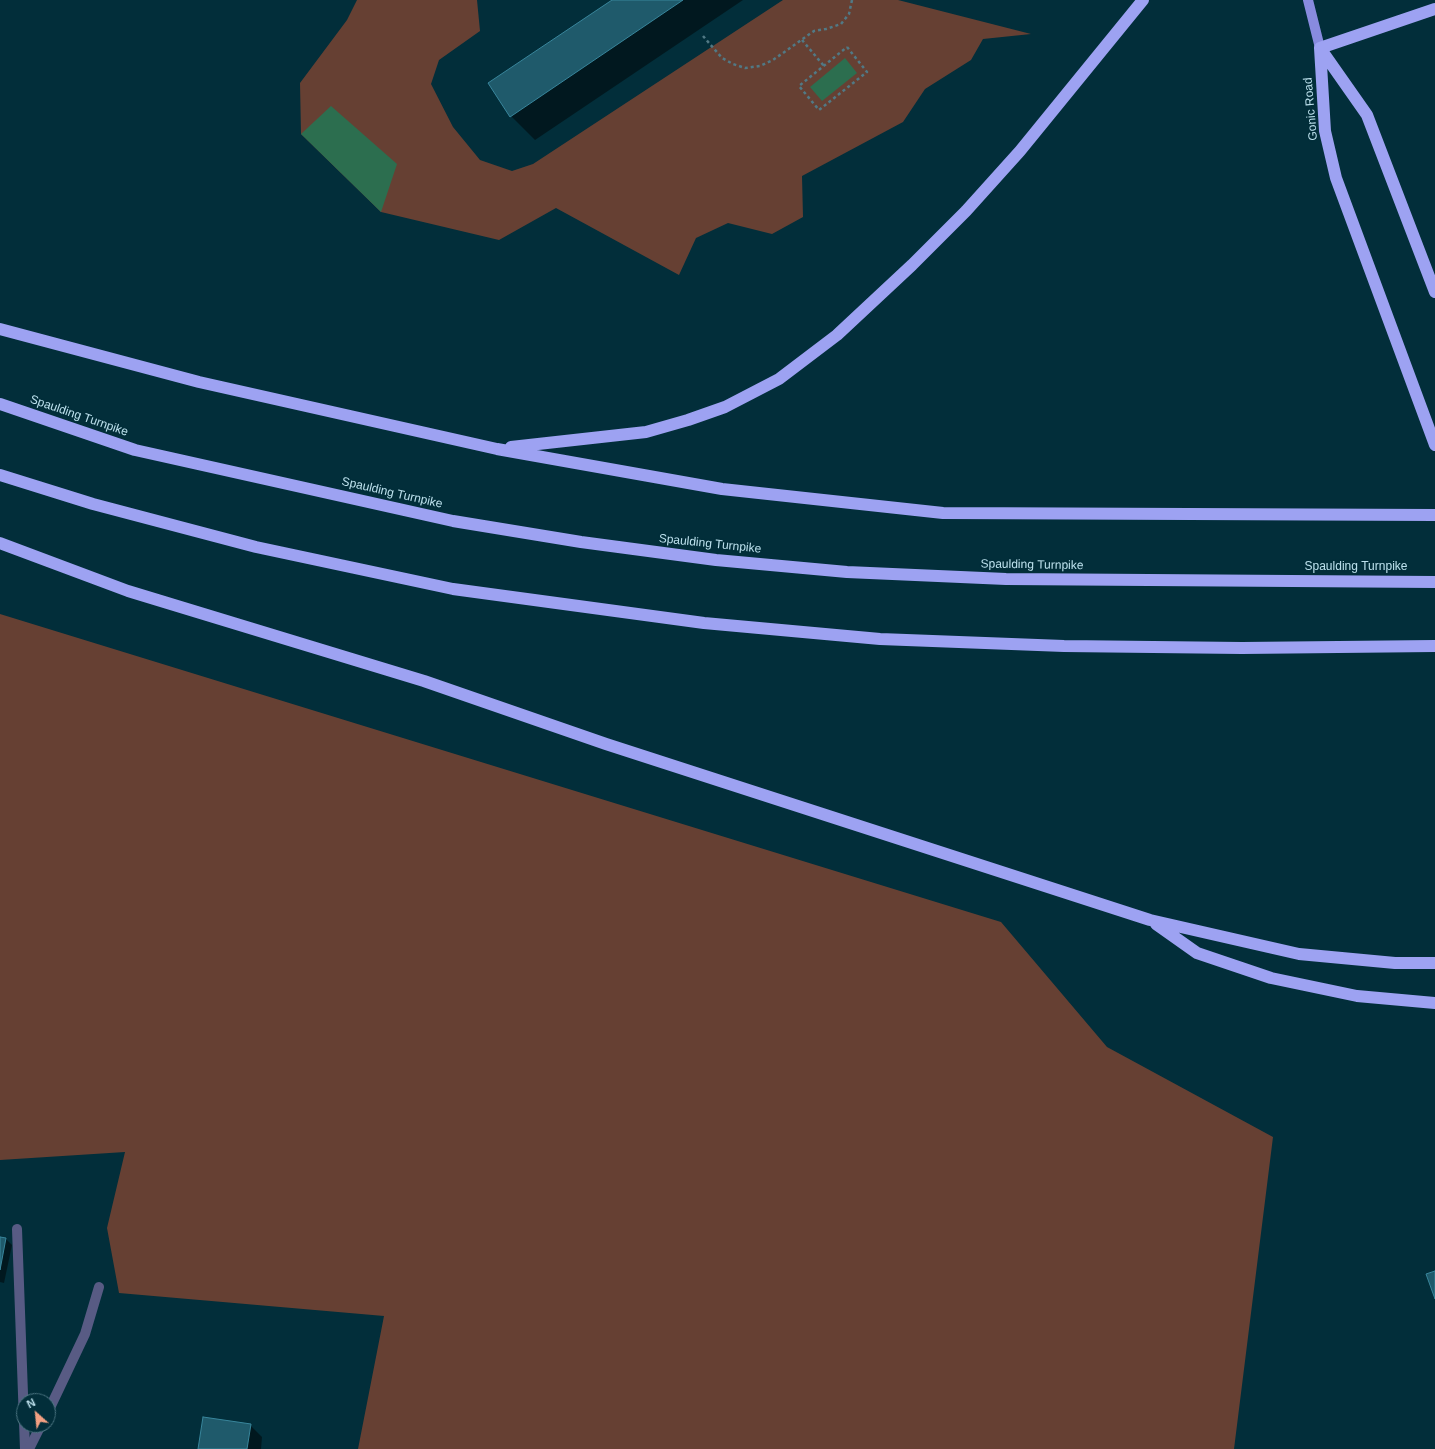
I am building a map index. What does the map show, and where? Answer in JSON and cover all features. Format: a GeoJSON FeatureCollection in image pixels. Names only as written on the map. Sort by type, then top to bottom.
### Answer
{"type":"FeatureCollection","features":[{"type":"Feature","properties":{"kind":"highway"},"geometry":{"type":"LineString","coordinates":[[497,449],[646,432],[688,420],[725,407],[779,379],[837,335],[912,265],[966,211],[1020,151],[1143,0]]}},
{"type":"Feature","properties":{"kind":"highway"},"geometry":{"type":"LineString","coordinates":[[1435,9],[1320,48],[1367,115],[1435,292]]}},
{"type":"Feature","properties":{"kind":"highway","name":"Gonic Road"},"geometry":{"type":"LineString","coordinates":[[1320,48],[1325,131],[1336,178],[1435,445]]}},
{"type":"Feature","properties":{"kind":"highway"},"geometry":{"type":"LineString","coordinates":[[0,329],[199,382],[497,449],[722,490],[944,513],[1435,515]]}},
{"type":"Feature","properties":{"kind":"highway","name":"Spaulding Turnpike"},"geometry":{"type":"LineString","coordinates":[[0,404],[135,450],[445,520],[581,542],[716,560],[847,572],[1006,580],[1435,582]]}},
{"type":"Feature","properties":{"kind":"highway"},"geometry":{"type":"LineString","coordinates":[[0,475],[93,504],[256,548],[453,589],[704,623],[880,639],[1064,646],[1242,648],[1435,646]]}},
{"type":"Feature","properties":{"kind":"highway"},"geometry":{"type":"LineString","coordinates":[[0,543],[128,591],[424,681],[614,746],[1150,920],[1299,954],[1395,963],[1435,963]]}},
{"type":"Feature","properties":{"kind":"highway"},"geometry":{"type":"LineString","coordinates":[[1150,920],[1197,953],[1271,978],[1357,996],[1435,1003]]}},
{"type":"Feature","properties":{"kind":"main road"},"geometry":{"type":"LineString","coordinates":[[1308,0],[1320,48]]}},
{"type":"Feature","properties":{"kind":"street"},"geometry":{"type":"LineString","coordinates":[[17,1229],[25,1449]]}},
{"type":"Feature","properties":{"kind":"street"},"geometry":{"type":"LineString","coordinates":[[56,1395],[85,1334],[99,1287]]}},
{"type":"Feature","properties":{"kind":"street"},"geometry":{"type":"LineString","coordinates":[[30,1449],[37,1433]]}},
{"type":"Feature","properties":{"kind":"path"},"geometry":{"type":"LineString","coordinates":[[703,36],[722,58],[733,64],[745,68],[760,66],[773,60],[814,31],[841,24],[849,14],[852,0]]}},
{"type":"Feature","properties":{"kind":"path"},"geometry":{"type":"LineString","coordinates":[[802,40],[824,66]]}},
{"type":"Feature","properties":{"kind":"path"},"geometry":{"type":"LineString","coordinates":[[847,47],[867,72],[819,110],[799,86],[824,66],[847,47]]}},
{"type":"Feature","properties":{"kind":"shaded area"},"geometry":{"type":"Polygon","coordinates":[[[357,0],[477,0],[480,31],[439,60],[431,84],[453,127],[480,160],[512,171],[533,164],[783,0],[898,0],[1031,34],[983,39],[971,60],[925,89],[903,122],[802,176],[803,217],[772,234],[728,223],[696,238],[679,275],[556,208],[499,240],[381,212],[301,134],[300,83],[347,20],[357,0]]]}},
{"type":"Feature","properties":{"kind":"shaded area"},"geometry":{"type":"Polygon","coordinates":[[[845,58],[857,73],[822,101],[810,87],[845,58]]]}},
{"type":"Feature","properties":{"kind":"shaded area"},"geometry":{"type":"Polygon","coordinates":[[[331,106],[397,164],[381,212],[301,134],[331,106]]]}},
{"type":"Feature","properties":{"kind":"shaded area"},"geometry":{"type":"Polygon","coordinates":[[[0,614],[1001,922],[1107,1047],[1273,1137],[1234,1449],[358,1449],[384,1316],[119,1293],[107,1228],[125,1152],[0,1160],[0,614]]]}},
{"type":"Feature","properties":{"kind":"building"},"geometry":{"type":"Polygon","coordinates":[[[612,0],[683,0],[510,117],[488,83],[612,0]]]}},
{"type":"Feature","properties":{"kind":"building"},"geometry":{"type":"Polygon","coordinates":[[[0,1237],[6,1238],[0,1270],[0,1237]]]}},
{"type":"Feature","properties":{"kind":"building"},"geometry":{"type":"Polygon","coordinates":[[[1435,1271],[1435,1299],[1426,1274],[1435,1271]]]}},
{"type":"Feature","properties":{"kind":"building"},"geometry":{"type":"Polygon","coordinates":[[[203,1417],[251,1424],[247,1449],[198,1449],[203,1417]]]}}]}
